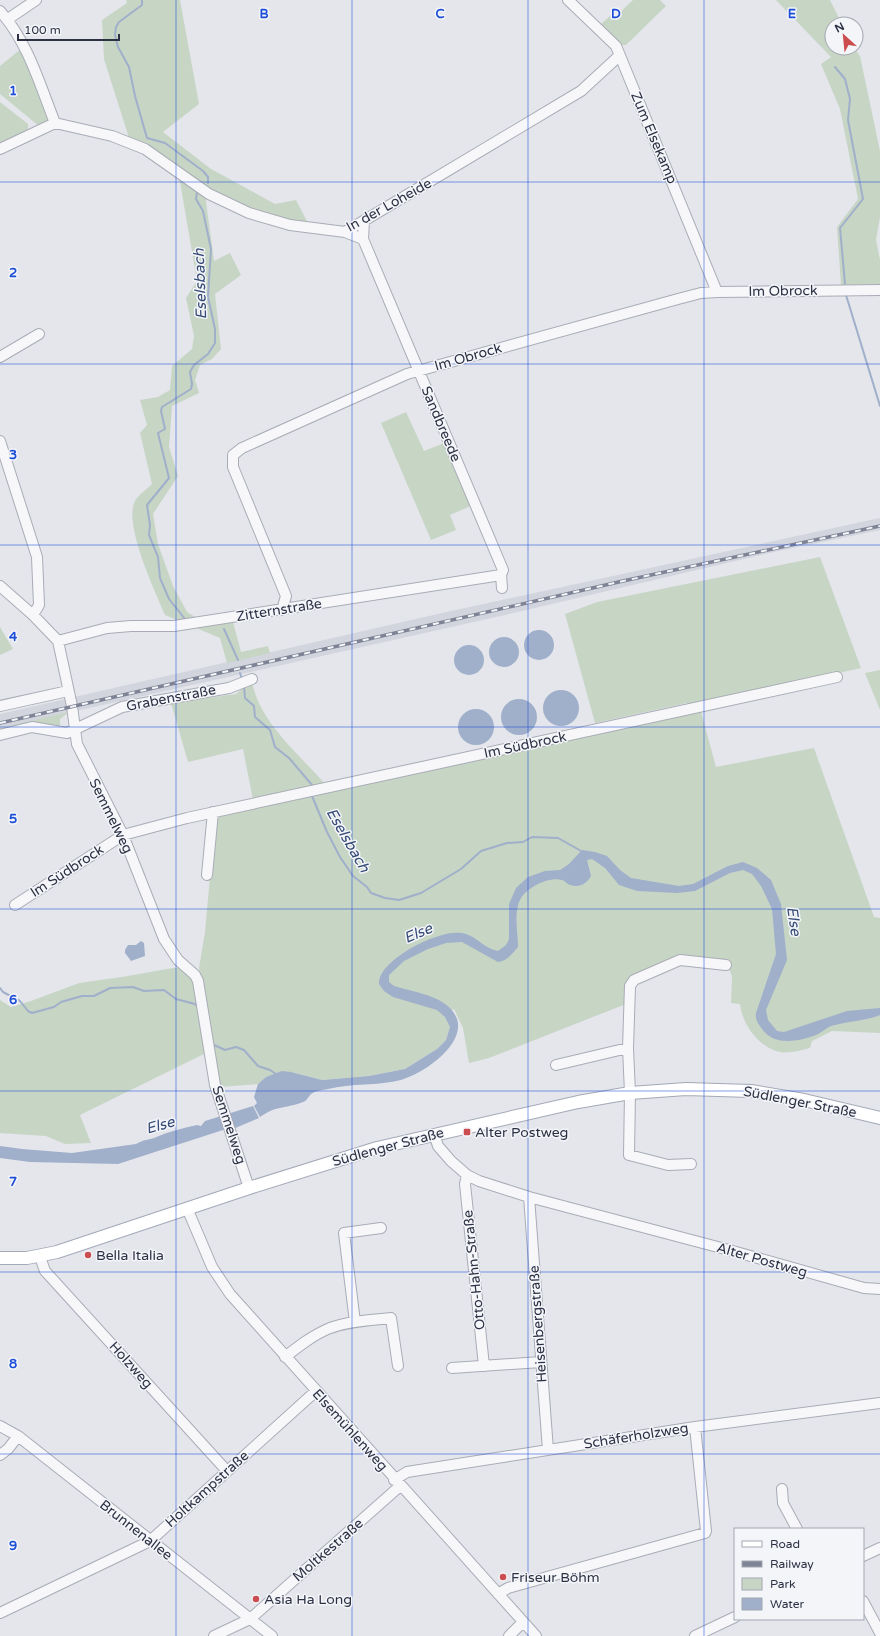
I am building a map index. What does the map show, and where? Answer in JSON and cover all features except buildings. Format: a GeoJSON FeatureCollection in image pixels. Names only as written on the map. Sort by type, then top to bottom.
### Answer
{"type":"FeatureCollection","features":[{"type":"Feature","properties":{"kind":"main road","name":"Südlenger Straße"},"geometry":{"type":"LineString","coordinates":[[0,1258],[14,1259],[40,1257],[187,1208],[377,1148],[578,1102],[630,1093],[663,1089],[709,1088],[751,1091],[804,1100],[880,1118]]}},
{"type":"Feature","properties":{"kind":"street"},"geometry":{"type":"LineString","coordinates":[[8,19],[36,0]]}},
{"type":"Feature","properties":{"kind":"street","name":"Zum Elsekamp"},"geometry":{"type":"LineString","coordinates":[[568,0],[616,46],[717,292]]}},
{"type":"Feature","properties":{"kind":"street"},"geometry":{"type":"LineString","coordinates":[[0,11],[8,19],[25,46],[55,123],[0,149]]}},
{"type":"Feature","properties":{"kind":"street","name":"In der Loheide"},"geometry":{"type":"LineString","coordinates":[[55,123],[112,136],[145,149],[209,194],[249,213],[290,226],[345,232],[581,91],[619,56]]}},
{"type":"Feature","properties":{"kind":"street","name":"Sandbreede"},"geometry":{"type":"LineString","coordinates":[[364,221],[363,239],[503,570],[501,575],[502,588]]}},
{"type":"Feature","properties":{"kind":"street"},"geometry":{"type":"LineString","coordinates":[[345,232],[363,239]]}},
{"type":"Feature","properties":{"kind":"street","name":"Im Obrock"},"geometry":{"type":"LineString","coordinates":[[282,610],[286,596],[233,467],[233,455],[242,448],[407,374],[700,293],[880,290]]}},
{"type":"Feature","properties":{"kind":"street"},"geometry":{"type":"LineString","coordinates":[[0,357],[39,334]]}},
{"type":"Feature","properties":{"kind":"street"},"geometry":{"type":"LineString","coordinates":[[0,441],[37,557],[38,605],[33,615]]}},
{"type":"Feature","properties":{"kind":"street","name":"Zitternstraße"},"geometry":{"type":"LineString","coordinates":[[58,641],[107,628],[131,626],[174,626],[501,575]]}},
{"type":"Feature","properties":{"kind":"street"},"geometry":{"type":"LineString","coordinates":[[0,586],[33,615],[58,641]]}},
{"type":"Feature","properties":{"kind":"street","name":"Semmelweg"},"geometry":{"type":"LineString","coordinates":[[58,641],[77,744],[123,835],[164,939],[178,960],[195,975],[198,981],[215,1085],[249,1188]]}},
{"type":"Feature","properties":{"kind":"street","name":"Im Südbrock"},"geometry":{"type":"LineString","coordinates":[[15,905],[123,835],[213,812],[837,677]]}},
{"type":"Feature","properties":{"kind":"street","name":"Grabenstraße"},"geometry":{"type":"LineString","coordinates":[[0,735],[32,727],[68,733],[122,707],[229,688],[252,679]]}},
{"type":"Feature","properties":{"kind":"street"},"geometry":{"type":"LineString","coordinates":[[0,706],[68,691]]}},
{"type":"Feature","properties":{"kind":"street"},"geometry":{"type":"LineString","coordinates":[[207,875],[213,812]]}},
{"type":"Feature","properties":{"kind":"street"},"geometry":{"type":"LineString","coordinates":[[691,1164],[668,1165],[629,1155],[630,1093],[628,1048],[630,986],[634,980],[680,960],[726,966]]}},
{"type":"Feature","properties":{"kind":"street"},"geometry":{"type":"LineString","coordinates":[[556,1065],[628,1048]]}},
{"type":"Feature","properties":{"kind":"street","name":"Alter Postweg"},"geometry":{"type":"LineString","coordinates":[[434,1134],[441,1152],[467,1175],[479,1181],[529,1197],[729,1250],[864,1288],[880,1289]]}},
{"type":"Feature","properties":{"kind":"street","name":"Otto-Hahn-Straße"},"geometry":{"type":"LineString","coordinates":[[467,1175],[465,1184],[484,1366]]}},
{"type":"Feature","properties":{"kind":"street","name":"Heisenbergstraße"},"geometry":{"type":"LineString","coordinates":[[529,1197],[548,1450]]}},
{"type":"Feature","properties":{"kind":"street","name":"Elsemühlenweg"},"geometry":{"type":"LineString","coordinates":[[187,1208],[217,1276],[230,1294],[397,1483],[536,1636]]}},
{"type":"Feature","properties":{"kind":"street"},"geometry":{"type":"LineString","coordinates":[[355,1322],[344,1233],[381,1228]]}},
{"type":"Feature","properties":{"kind":"street","name":"Holzweg"},"geometry":{"type":"LineString","coordinates":[[40,1257],[45,1271],[227,1471]]}},
{"type":"Feature","properties":{"kind":"street"},"geometry":{"type":"LineString","coordinates":[[285,1357],[307,1340],[330,1328],[355,1322],[391,1318],[398,1366]]}},
{"type":"Feature","properties":{"kind":"street"},"geometry":{"type":"LineString","coordinates":[[452,1368],[541,1362]]}},
{"type":"Feature","properties":{"kind":"street","name":"Holtkampstraße"},"geometry":{"type":"LineString","coordinates":[[0,1613],[150,1541],[316,1391]]}},
{"type":"Feature","properties":{"kind":"street","name":"Schäferholzweg"},"geometry":{"type":"LineString","coordinates":[[397,1483],[406,1472],[695,1427],[880,1403]]}},
{"type":"Feature","properties":{"kind":"street","name":"Brunnenallee"},"geometry":{"type":"LineString","coordinates":[[0,1426],[18,1436],[272,1636]]}},
{"type":"Feature","properties":{"kind":"street"},"geometry":{"type":"LineString","coordinates":[[498,1594],[508,1588],[705,1533],[695,1427]]}},
{"type":"Feature","properties":{"kind":"street"},"geometry":{"type":"LineString","coordinates":[[0,1456],[8,1449],[18,1436]]}},
{"type":"Feature","properties":{"kind":"street","name":"Moltkestraße"},"geometry":{"type":"LineString","coordinates":[[214,1636],[250,1619],[397,1483]]}},
{"type":"Feature","properties":{"kind":"street"},"geometry":{"type":"LineString","coordinates":[[782,1489],[783,1503],[796,1528]]}},
{"type":"Feature","properties":{"kind":"street"},"geometry":{"type":"LineString","coordinates":[[864,1556],[880,1548]]}},
{"type":"Feature","properties":{"kind":"street"},"geometry":{"type":"LineString","coordinates":[[864,1603],[880,1633]]}},
{"type":"Feature","properties":{"kind":"street"},"geometry":{"type":"LineString","coordinates":[[695,1636],[734,1617]]}},
{"type":"Feature","properties":{"kind":"street"},"geometry":{"type":"LineString","coordinates":[[509,1636],[523,1622]]}},
{"type":"Feature","properties":{"kind":"shaded area"},"geometry":{"type":"Polygon","coordinates":[[[880,518],[880,530],[774,552],[505,615],[0,728],[0,714],[442,613],[880,518]]]}},
{"type":"Feature","properties":{"kind":"green space"},"geometry":{"type":"Polygon","coordinates":[[[126,0],[180,0],[199,104],[163,132],[211,169],[275,204],[296,200],[309,225],[291,222],[250,209],[204,187],[129,138],[104,59],[102,20],[127,3],[126,0]]]}},
{"type":"Feature","properties":{"kind":"green space"},"geometry":{"type":"Polygon","coordinates":[[[633,0],[660,0],[666,6],[626,45],[621,45],[600,25],[612,14],[615,17],[633,0]]]}},
{"type":"Feature","properties":{"kind":"green space"},"geometry":{"type":"Polygon","coordinates":[[[776,0],[830,0],[838,16],[824,16],[824,50],[776,0]]]}},
{"type":"Feature","properties":{"kind":"green space"},"geometry":{"type":"Polygon","coordinates":[[[22,48],[52,120],[39,126],[0,94],[0,66],[22,48]]]}},
{"type":"Feature","properties":{"kind":"green space"},"geometry":{"type":"Polygon","coordinates":[[[830,56],[860,56],[880,151],[880,217],[876,240],[880,260],[880,284],[841,285],[837,227],[858,199],[840,109],[821,64],[831,57],[830,56]]]}},
{"type":"Feature","properties":{"kind":"green space"},"geometry":{"type":"Polygon","coordinates":[[[0,102],[28,124],[28,131],[0,145],[0,102]]]}},
{"type":"Feature","properties":{"kind":"green space"},"geometry":{"type":"Polygon","coordinates":[[[179,176],[205,194],[214,261],[230,253],[241,275],[215,294],[221,349],[212,359],[200,365],[195,380],[199,393],[172,406],[169,447],[178,476],[153,514],[158,544],[173,586],[187,612],[195,617],[233,622],[241,652],[268,646],[270,653],[227,663],[220,638],[165,615],[142,558],[133,525],[132,512],[135,501],[140,494],[152,484],[140,433],[147,425],[140,400],[158,397],[170,390],[172,366],[192,349],[194,336],[186,298],[197,281],[179,176]]]}},
{"type":"Feature","properties":{"kind":"green space"},"geometry":{"type":"Polygon","coordinates":[[[406,412],[424,451],[447,442],[473,505],[450,515],[456,530],[431,540],[381,423],[406,412]]]}},
{"type":"Feature","properties":{"kind":"green space"},"geometry":{"type":"Polygon","coordinates":[[[820,557],[861,668],[699,704],[716,767],[814,748],[874,917],[880,918],[880,1033],[832,1031],[812,1041],[810,1048],[795,1052],[780,1052],[772,1050],[765,1046],[748,1027],[741,1012],[740,1004],[731,1003],[732,976],[725,961],[680,956],[627,980],[626,1004],[489,1058],[469,1063],[463,1028],[454,1009],[452,1010],[450,1027],[446,1040],[437,1049],[405,1069],[369,1076],[322,1080],[291,1072],[266,1077],[258,1084],[220,1087],[199,968],[205,932],[215,821],[221,813],[690,711],[687,703],[595,723],[565,614],[597,602],[820,557]]]}},
{"type":"Feature","properties":{"kind":"green space"},"geometry":{"type":"Polygon","coordinates":[[[0,627],[13,649],[0,655],[0,627]]]}},
{"type":"Feature","properties":{"kind":"green space"},"geometry":{"type":"Polygon","coordinates":[[[880,670],[880,710],[865,673],[880,670]]]}},
{"type":"Feature","properties":{"kind":"green space"},"geometry":{"type":"Polygon","coordinates":[[[252,682],[256,697],[272,724],[325,784],[253,800],[243,749],[188,762],[171,703],[236,694],[252,682]]]}},
{"type":"Feature","properties":{"kind":"green space"},"geometry":{"type":"Polygon","coordinates":[[[69,712],[60,719],[60,727],[0,732],[0,728],[69,712]]]}},
{"type":"Feature","properties":{"kind":"green space"},"geometry":{"type":"Polygon","coordinates":[[[173,968],[184,968],[196,984],[207,1053],[80,1115],[91,1143],[65,1144],[46,1136],[0,1133],[0,1000],[11,1007],[79,983],[173,968]]]}},
{"type":"Feature","properties":{"kind":"water"},"geometry":{"type":"Polygon","coordinates":[[[539,630],[545,631],[553,639],[553,651],[545,659],[539,660],[533,659],[525,651],[524,645],[525,639],[533,631],[539,630]]]}},
{"type":"Feature","properties":{"kind":"water"},"geometry":{"type":"Polygon","coordinates":[[[504,637],[510,638],[518,646],[518,658],[510,666],[504,667],[498,666],[490,658],[489,652],[490,646],[498,638],[504,637]]]}},
{"type":"Feature","properties":{"kind":"water"},"geometry":{"type":"Polygon","coordinates":[[[469,645],[475,646],[483,654],[483,666],[475,674],[469,675],[463,674],[455,666],[454,660],[455,654],[463,646],[469,645]]]}},
{"type":"Feature","properties":{"kind":"water"},"geometry":{"type":"Polygon","coordinates":[[[565,690],[574,695],[578,701],[578,715],[574,721],[565,726],[557,726],[548,721],[544,715],[543,704],[548,695],[554,691],[565,690]]]}},
{"type":"Feature","properties":{"kind":"water"},"geometry":{"type":"Polygon","coordinates":[[[523,699],[532,704],[536,710],[536,724],[532,730],[523,735],[515,735],[506,730],[502,724],[501,713],[506,704],[512,700],[523,699]]]}},
{"type":"Feature","properties":{"kind":"water"},"geometry":{"type":"Polygon","coordinates":[[[480,709],[489,714],[493,720],[493,734],[489,740],[480,745],[472,745],[463,740],[459,734],[458,723],[463,714],[469,710],[480,709]]]}},
{"type":"Feature","properties":{"kind":"water"},"geometry":{"type":"Polygon","coordinates":[[[582,850],[607,856],[620,870],[631,878],[679,886],[693,884],[728,866],[743,862],[757,868],[771,880],[781,904],[787,960],[766,1010],[768,1020],[777,1031],[784,1032],[847,1011],[880,1008],[880,1015],[869,1019],[832,1026],[816,1035],[802,1039],[788,1041],[780,1040],[767,1035],[757,1021],[756,1013],[776,954],[772,909],[761,886],[752,874],[743,870],[730,873],[695,891],[677,893],[637,891],[619,885],[605,868],[592,859],[587,860],[591,876],[582,885],[569,885],[562,880],[557,879],[539,883],[524,894],[517,909],[516,922],[518,947],[509,957],[504,960],[498,962],[462,942],[446,943],[428,949],[404,961],[389,975],[389,982],[394,986],[434,998],[445,1004],[455,1015],[458,1027],[455,1038],[448,1050],[437,1060],[425,1069],[401,1080],[337,1087],[315,1092],[304,1101],[276,1109],[260,1117],[254,1106],[257,1103],[254,1097],[258,1084],[266,1077],[282,1071],[322,1080],[369,1076],[405,1069],[437,1049],[446,1040],[450,1027],[445,1017],[437,1010],[393,997],[384,991],[379,984],[379,981],[380,976],[386,967],[406,951],[432,938],[445,934],[466,934],[489,948],[498,951],[506,945],[509,939],[509,904],[516,888],[528,877],[545,871],[560,870],[569,864],[582,850]]]}},
{"type":"Feature","properties":{"kind":"water"},"geometry":{"type":"Polygon","coordinates":[[[141,941],[144,943],[145,956],[131,961],[125,953],[125,950],[128,945],[136,945],[141,941]]]}},
{"type":"Feature","properties":{"kind":"water"},"geometry":{"type":"Polygon","coordinates":[[[253,1106],[259,1118],[233,1129],[226,1129],[118,1164],[30,1162],[0,1158],[0,1146],[72,1153],[136,1144],[180,1129],[197,1125],[201,1126],[205,1121],[253,1106]]]}},
{"type":"Feature","properties":{"kind":"waterway","name":"Eselsbach"},"geometry":{"type":"LineString","coordinates":[[142,0],[142,5],[119,22],[116,27],[115,35],[118,47],[129,67],[135,96],[147,138],[165,143],[203,171],[208,177],[208,183]]}},
{"type":"Feature","properties":{"kind":"waterway"},"geometry":{"type":"LineString","coordinates":[[835,67],[845,79],[850,99],[848,120],[863,199],[840,228],[845,284]]}},
{"type":"Feature","properties":{"kind":"waterway","name":"Eselsbach"},"geometry":{"type":"LineString","coordinates":[[185,619],[169,599],[160,578],[158,557],[149,535],[150,525],[147,505],[169,478],[158,433],[165,429],[161,411],[162,407],[191,389],[192,384],[190,372],[194,365],[208,354],[215,343],[215,329],[208,297],[211,249],[203,211],[196,199],[197,192]]}},
{"type":"Feature","properties":{"kind":"waterway"},"geometry":{"type":"LineString","coordinates":[[846,295],[880,406]]}},
{"type":"Feature","properties":{"kind":"waterway","name":"Eselsbach"},"geometry":{"type":"LineString","coordinates":[[224,629],[238,660]]}},
{"type":"Feature","properties":{"kind":"waterway","name":"Eselsbach"},"geometry":{"type":"LineString","coordinates":[[240,673],[242,679]]}},
{"type":"Feature","properties":{"kind":"waterway","name":"Eselsbach"},"geometry":{"type":"LineString","coordinates":[[244,686],[245,698],[254,706],[255,717],[270,730],[275,747],[289,758],[312,785]]}},
{"type":"Feature","properties":{"kind":"waterway","name":"Eselsbach"},"geometry":{"type":"LineString","coordinates":[[312,796],[327,832],[340,857],[353,876],[367,887],[371,893],[385,898],[399,900],[421,893],[461,869],[481,851],[507,843],[523,842],[532,837],[558,838],[583,852]]}},
{"type":"Feature","properties":{"kind":"waterway"},"geometry":{"type":"LineString","coordinates":[[0,988],[3,992],[20,1001],[28,1011],[32,1013],[54,1007],[61,1002],[82,996],[94,996],[110,988],[133,987],[144,991],[164,990],[176,999],[195,1004],[198,1007]]}},
{"type":"Feature","properties":{"kind":"waterway"},"geometry":{"type":"LineString","coordinates":[[212,1044],[225,1050],[236,1047],[244,1050],[258,1066],[270,1070],[276,1074]]}},
{"type":"Feature","properties":{"kind":"railway"},"geometry":{"type":"LineString","coordinates":[[0,723],[623,581],[880,526]]}},
{"type":"Feature","properties":{"kind":"place","name":"Alter Postweg"},"geometry":{"type":"Point","coordinates":[467,1132]}},
{"type":"Feature","properties":{"kind":"place","name":"Bella Italia"},"geometry":{"type":"Point","coordinates":[88,1255]}},
{"type":"Feature","properties":{"kind":"place","name":"Friseur Böhm"},"geometry":{"type":"Point","coordinates":[503,1577]}},
{"type":"Feature","properties":{"kind":"place","name":"Asia Ha Long"},"geometry":{"type":"Point","coordinates":[256,1599]}},
{"type":"Feature","properties":{"kind":"water label","name":"Else"},"geometry":{"type":"Point","coordinates":[794,921]}},
{"type":"Feature","properties":{"kind":"water label","name":"Else"},"geometry":{"type":"Point","coordinates":[418,933]}},
{"type":"Feature","properties":{"kind":"water label","name":"Else"},"geometry":{"type":"Point","coordinates":[160,1125]}}]}
